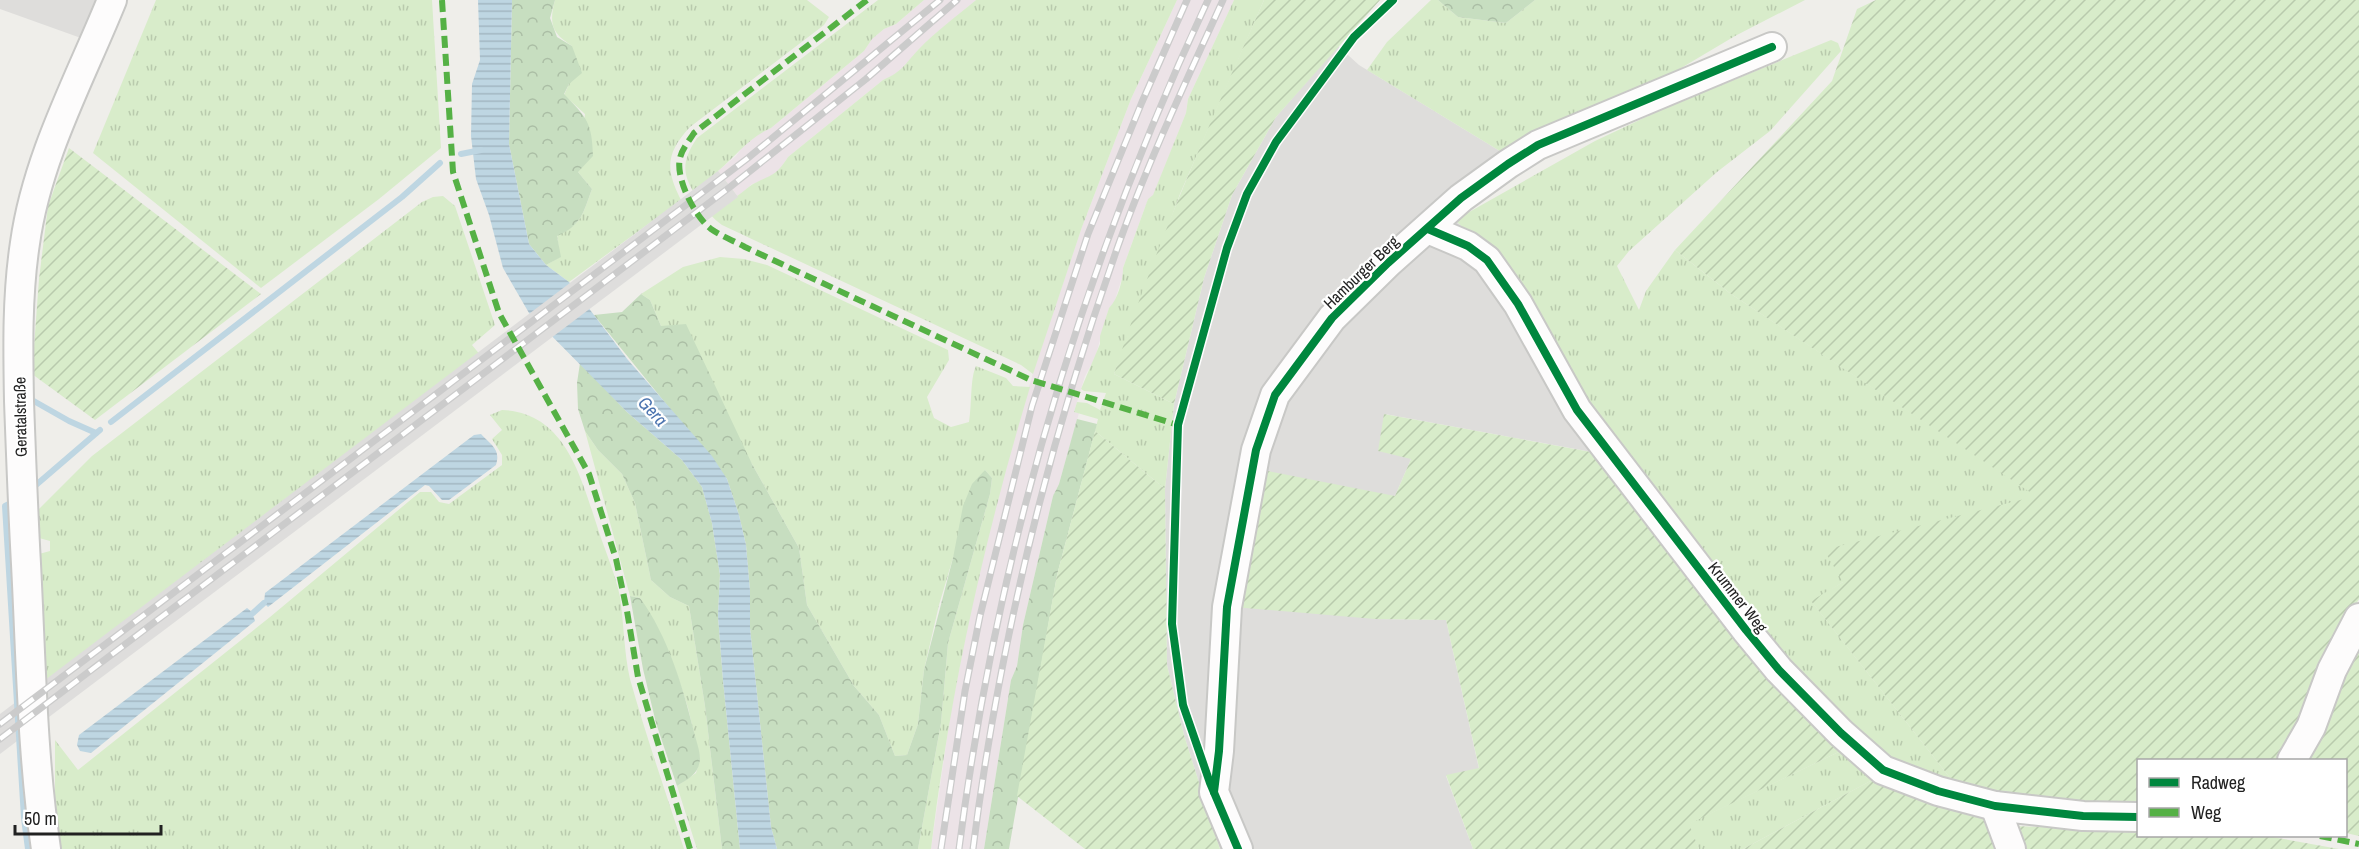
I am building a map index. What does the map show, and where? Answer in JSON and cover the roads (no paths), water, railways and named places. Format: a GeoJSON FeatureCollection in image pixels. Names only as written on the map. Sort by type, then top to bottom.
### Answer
{"type":"FeatureCollection","features":[{"type":"Feature","properties":{"kind":"street","name":"Geratalstraße"},"geometry":{"type":"LineString","coordinates":[[46,849],[34,741],[22,487],[19,318],[25,242],[38,186],[68,100],[111,0]]}},
{"type":"Feature","properties":{"kind":"street","name":"Hamburger Berg"},"geometry":{"type":"LineString","coordinates":[[1238,849],[1214,792],[1219,751],[1227,606],[1254,460],[1267,414],[1284,380],[1332,318],[1388,263],[1461,198],[1508,164],[1538,146],[1772,47]]}},
{"type":"Feature","properties":{"kind":"street","name":"Krummer Weg"},"geometry":{"type":"LineString","coordinates":[[1428,229],[1468,246],[1487,260],[1518,304],[1577,410],[1779,670],[1841,733],[1883,770],[1938,791],[1995,806],[2083,816],[2137,817]]}},
{"type":"Feature","properties":{"kind":"street"},"geometry":{"type":"LineString","coordinates":[[0,406],[20,428]]}},
{"type":"Feature","properties":{"kind":"street"},"geometry":{"type":"LineString","coordinates":[[2293,759],[2311,727],[2332,670],[2359,618]]}},
{"type":"Feature","properties":{"kind":"street"},"geometry":{"type":"LineString","coordinates":[[1995,806],[2011,849]]}},
{"type":"Feature","properties":{"kind":"water","name":"Gera"},"geometry":{"type":"Polygon","coordinates":[[[478,0],[512,0],[509,144],[529,244],[546,265],[569,282],[628,360],[712,456],[727,479],[746,545],[750,628],[771,827],[777,849],[740,849],[718,616],[720,575],[712,523],[702,487],[682,460],[627,412],[529,313],[503,268],[489,215],[476,179],[471,136],[472,84],[480,60],[478,0]]]}},
{"type":"Feature","properties":{"kind":"water"},"geometry":{"type":"Polygon","coordinates":[[[481,434],[496,451],[496,465],[449,500],[442,500],[429,486],[425,485],[268,607],[264,603],[265,593],[474,435],[481,434]]]}},
{"type":"Feature","properties":{"kind":"water"},"geometry":{"type":"Polygon","coordinates":[[[247,608],[252,612],[255,621],[91,753],[80,751],[77,745],[79,735],[247,608]]]}},
{"type":"Feature","properties":{"kind":"waterway"},"geometry":{"type":"LineString","coordinates":[[461,154],[481,150]]}},
{"type":"Feature","properties":{"kind":"waterway"},"geometry":{"type":"LineString","coordinates":[[111,422],[402,197],[440,163]]}},
{"type":"Feature","properties":{"kind":"waterway"},"geometry":{"type":"LineString","coordinates":[[32,400],[96,433]]}},
{"type":"Feature","properties":{"kind":"waterway"},"geometry":{"type":"LineString","coordinates":[[36,485],[100,430]]}},
{"type":"Feature","properties":{"kind":"waterway"},"geometry":{"type":"LineString","coordinates":[[9,504],[5,506],[24,818],[28,849]]}},
{"type":"Feature","properties":{"kind":"waterway"},"geometry":{"type":"LineString","coordinates":[[253,613],[264,603]]}},
{"type":"Feature","properties":{"kind":"railway"},"geometry":{"type":"LineString","coordinates":[[0,724],[748,158],[940,0]]}},
{"type":"Feature","properties":{"kind":"railway"},"geometry":{"type":"LineString","coordinates":[[0,739],[730,187],[866,79],[957,0]]}},
{"type":"Feature","properties":{"kind":"railway"},"geometry":{"type":"LineString","coordinates":[[941,849],[965,691],[980,616],[1032,406],[1088,234],[1187,0]]}},
{"type":"Feature","properties":{"kind":"railway"},"geometry":{"type":"LineString","coordinates":[[959,849],[975,739],[996,629],[1021,521],[1050,415],[1083,309],[1121,205],[1162,102],[1208,0]]}},
{"type":"Feature","properties":{"kind":"railway"},"geometry":{"type":"LineString","coordinates":[[973,849],[984,772],[1012,620],[1029,544],[1070,394],[1118,246],[1142,184],[1223,0]]}}]}
